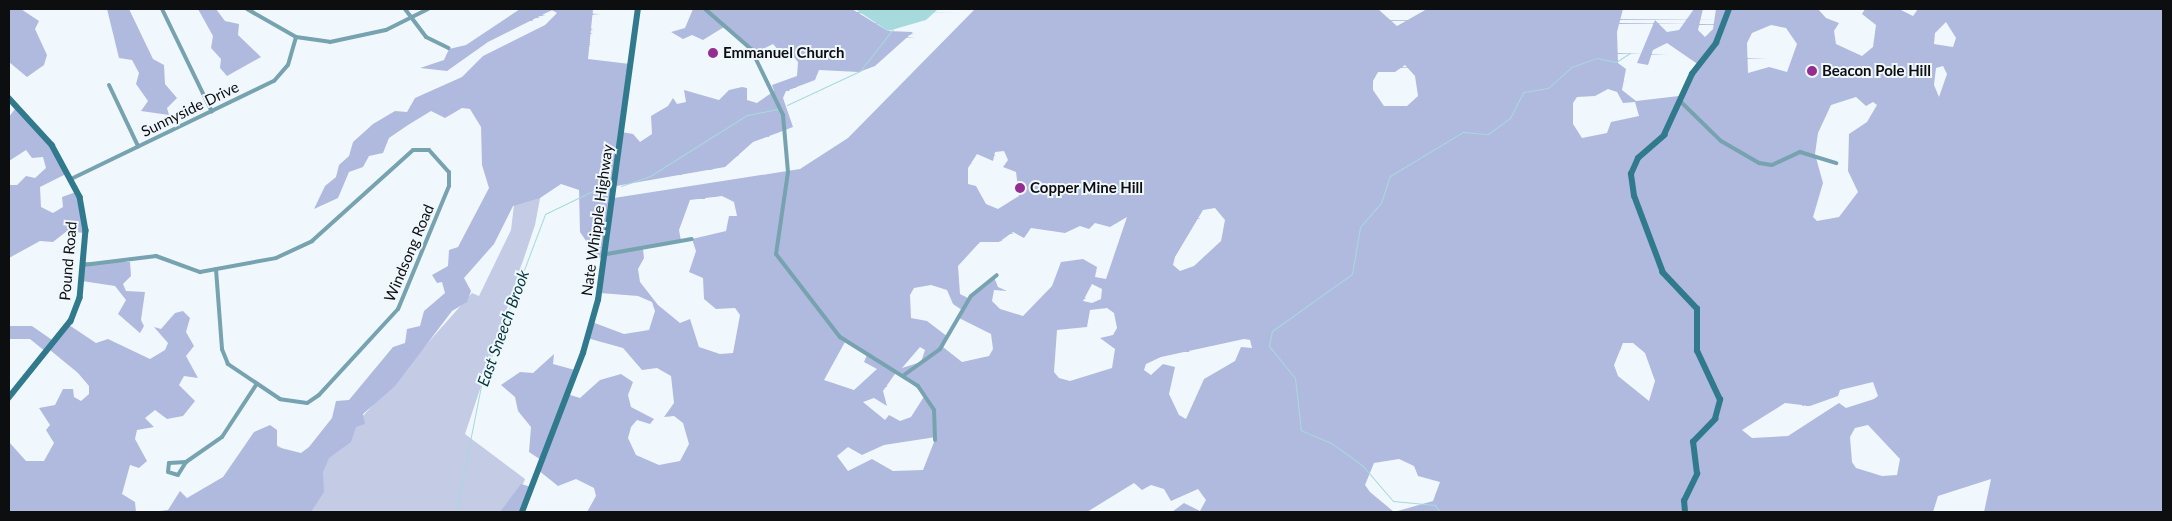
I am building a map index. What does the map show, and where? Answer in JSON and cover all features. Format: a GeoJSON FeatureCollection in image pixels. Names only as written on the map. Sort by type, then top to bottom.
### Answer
{"type":"FeatureCollection","features":[{"type":"Feature","properties":{"kind":"street"},"geometry":{"type":"LineString","coordinates":[[162,9],[212,112]]}},
{"type":"Feature","properties":{"kind":"street"},"geometry":{"type":"LineString","coordinates":[[247,9],[296,38],[330,42],[362,38],[428,9]]}},
{"type":"Feature","properties":{"kind":"street"},"geometry":{"type":"LineString","coordinates":[[405,9],[433,43],[450,48]]}},
{"type":"Feature","properties":{"kind":"street","name":"Nate Whipple Highway"},"geometry":{"type":"LineString","coordinates":[[522,512],[583,353],[607,254],[638,9]]}},
{"type":"Feature","properties":{"kind":"street"},"geometry":{"type":"LineString","coordinates":[[706,9],[751,49],[785,120],[788,172],[776,254],[840,337],[904,375],[918,386],[934,410],[935,440]]}},
{"type":"Feature","properties":{"kind":"street"},"geometry":{"type":"LineString","coordinates":[[1685,512],[1684,501],[1697,474],[1693,442],[1715,419],[1720,400],[1697,350],[1697,309],[1663,273],[1634,196],[1632,174],[1638,158],[1664,135],[1681,102],[1692,74],[1716,43],[1729,9]]}},
{"type":"Feature","properties":{"kind":"street","name":"Sunnyside Drive"},"geometry":{"type":"LineString","coordinates":[[71,179],[212,112],[279,77],[288,65],[296,38]]}},
{"type":"Feature","properties":{"kind":"street"},"geometry":{"type":"LineString","coordinates":[[109,85],[138,146]]}},
{"type":"Feature","properties":{"kind":"street","name":"Pound Road"},"geometry":{"type":"LineString","coordinates":[[9,98],[44,132],[71,179],[85,215],[80,298],[71,321],[9,398]]}},
{"type":"Feature","properties":{"kind":"street"},"geometry":{"type":"LineString","coordinates":[[1681,102],[1721,141],[1759,163],[1772,164],[1800,152],[1836,163]]}},
{"type":"Feature","properties":{"kind":"street","name":"Windsong Road"},"geometry":{"type":"LineString","coordinates":[[83,265],[121,264],[156,256],[189,270],[216,269],[276,258],[304,247],[416,149],[432,151],[449,172],[450,183],[416,267],[386,326],[312,401],[288,403],[233,370],[224,357],[216,269]]}},
{"type":"Feature","properties":{"kind":"street"},"geometry":{"type":"LineString","coordinates":[[607,254],[692,239]]}},
{"type":"Feature","properties":{"kind":"street"},"geometry":{"type":"LineString","coordinates":[[904,375],[940,349],[971,296],[997,275]]}},
{"type":"Feature","properties":{"kind":"street"},"geometry":{"type":"LineString","coordinates":[[186,462],[172,462],[168,472],[178,475],[186,462],[222,437],[256,385]]}},
{"type":"Feature","properties":{"kind":"shaded area"},"geometry":{"type":"Polygon","coordinates":[[[9,9],[21,9],[39,21],[35,29],[47,55],[44,65],[27,77],[9,62],[9,9]]]}},
{"type":"Feature","properties":{"kind":"shaded area"},"geometry":{"type":"Polygon","coordinates":[[[107,9],[129,9],[153,59],[164,65],[165,84],[177,98],[167,108],[169,115],[141,111],[148,101],[136,84],[139,73],[132,60],[119,58],[107,9]]]}},
{"type":"Feature","properties":{"kind":"shaded area"},"geometry":{"type":"Polygon","coordinates":[[[198,9],[216,9],[225,21],[239,24],[238,35],[261,57],[227,76],[220,68],[221,59],[211,48],[213,36],[198,9]]]}},
{"type":"Feature","properties":{"kind":"shaded area"},"geometry":{"type":"Polygon","coordinates":[[[520,9],[593,9],[588,59],[630,64],[622,132],[633,134],[640,142],[652,134],[651,116],[668,106],[673,98],[677,104],[686,102],[684,90],[719,100],[729,90],[742,87],[747,88],[747,100],[757,103],[774,91],[772,85],[797,76],[798,62],[788,50],[781,53],[773,44],[755,53],[724,27],[703,40],[692,35],[683,39],[671,32],[685,28],[693,9],[852,9],[888,31],[913,32],[875,66],[859,72],[819,70],[815,80],[786,91],[783,98],[793,127],[753,142],[725,167],[616,186],[614,198],[800,169],[848,138],[975,9],[1378,9],[1397,26],[1427,9],[1623,9],[1617,32],[1618,63],[1626,69],[1622,90],[1636,101],[1679,96],[1699,65],[1667,43],[1653,50],[1648,65],[1637,63],[1655,20],[1667,32],[1679,30],[1694,9],[1703,9],[1698,30],[1705,37],[1713,29],[1716,9],[1818,9],[1826,18],[1839,23],[1834,31],[1836,44],[1862,56],[1873,47],[1876,25],[1862,14],[1865,9],[1899,9],[1913,16],[1918,9],[2163,9],[2163,512],[1984,512],[1991,479],[1938,496],[1933,512],[1394,512],[1172,512],[1184,503],[1200,511],[1206,500],[1198,489],[1171,501],[1164,489],[1151,485],[1142,490],[1134,483],[1087,512],[587,512],[596,496],[594,488],[576,479],[558,486],[538,470],[541,460],[529,452],[531,427],[518,411],[515,397],[501,385],[520,372],[533,373],[554,354],[553,364],[575,370],[567,394],[580,398],[600,380],[621,374],[633,382],[628,395],[631,407],[654,419],[650,424],[637,420],[631,427],[628,438],[636,455],[659,465],[680,461],[689,444],[683,423],[674,416],[664,417],[674,403],[671,376],[657,368],[642,370],[623,348],[587,338],[592,322],[624,334],[649,330],[655,311],[652,302],[638,296],[600,293],[605,259],[597,257],[580,232],[579,190],[561,184],[540,198],[513,206],[494,244],[464,278],[471,291],[467,302],[452,311],[395,386],[363,414],[365,424],[356,427],[351,442],[329,458],[323,472],[324,492],[311,512],[151,512],[168,510],[180,491],[187,498],[223,477],[254,432],[270,425],[277,430],[277,447],[301,453],[309,447],[332,418],[336,401],[349,400],[393,347],[405,343],[407,329],[420,326],[424,311],[445,293],[442,282],[437,283],[432,275],[448,266],[449,250],[458,247],[489,188],[482,165],[481,127],[470,109],[462,108],[445,118],[431,111],[408,125],[389,138],[383,153],[369,156],[363,167],[349,172],[338,198],[314,209],[325,186],[336,177],[339,165],[349,156],[353,142],[373,124],[395,111],[407,112],[415,98],[462,77],[483,56],[545,25],[557,13],[552,10],[488,42],[447,71],[420,68],[444,60],[449,49],[466,45],[520,9]],[[1946,22],[1935,33],[1934,44],[1953,47],[1956,38],[1946,22]],[[1771,25],[1752,33],[1747,43],[1748,73],[1769,67],[1787,72],[1797,44],[1786,28],[1771,25]],[[1405,65],[1395,72],[1378,72],[1373,81],[1373,90],[1384,106],[1407,106],[1418,96],[1415,76],[1405,65]],[[1943,66],[1936,68],[1934,85],[1939,97],[1947,74],[1943,66]],[[1608,89],[1595,96],[1577,97],[1573,103],[1573,124],[1582,138],[1607,133],[1611,122],[1639,116],[1635,102],[1623,103],[1617,92],[1608,89]],[[1856,97],[1831,105],[1818,133],[1815,154],[1823,183],[1813,217],[1817,221],[1839,217],[1858,192],[1848,171],[1849,134],[1867,122],[1877,105],[1873,102],[1866,106],[1856,97]],[[1004,151],[995,152],[993,161],[977,154],[968,168],[968,184],[976,186],[986,204],[998,209],[1019,196],[1016,172],[1003,167],[1008,160],[1004,151]],[[722,196],[690,200],[679,230],[681,241],[643,249],[644,258],[638,269],[640,282],[658,305],[680,323],[690,319],[699,347],[720,354],[733,353],[740,315],[735,308],[716,309],[704,299],[703,278],[689,272],[696,251],[692,239],[726,231],[729,216],[737,216],[734,202],[722,196]],[[1215,208],[1203,210],[1175,257],[1173,265],[1180,271],[1194,266],[1221,241],[1225,220],[1215,208]],[[1127,217],[1110,227],[1095,223],[1089,229],[1080,226],[1065,233],[1031,228],[1024,238],[1013,232],[999,242],[980,242],[958,266],[960,294],[970,299],[994,277],[998,287],[1007,291],[994,290],[992,301],[1000,309],[1023,316],[1052,286],[1061,262],[1083,259],[1097,267],[1095,277],[1106,279],[1127,217]],[[1092,284],[1083,301],[1092,303],[1101,299],[1102,289],[1092,284]],[[931,285],[914,288],[910,295],[911,318],[927,321],[948,337],[943,347],[962,362],[989,356],[993,349],[991,334],[959,318],[962,310],[953,304],[947,290],[931,285]],[[1107,308],[1090,310],[1087,327],[1057,330],[1054,372],[1059,378],[1070,381],[1112,368],[1115,349],[1100,338],[1113,335],[1117,328],[1114,313],[1107,308]],[[1244,339],[1161,357],[1146,364],[1144,370],[1151,375],[1163,364],[1175,367],[1169,394],[1179,415],[1186,419],[1204,379],[1235,361],[1241,347],[1252,348],[1250,340],[1244,339]],[[845,342],[824,380],[854,390],[877,369],[864,362],[867,355],[845,342]],[[1623,343],[1614,365],[1618,376],[1649,401],[1655,381],[1645,353],[1633,343],[1623,343]],[[920,347],[902,368],[921,362],[925,350],[920,347]],[[897,371],[883,391],[887,406],[874,398],[863,402],[885,420],[889,415],[900,421],[911,417],[925,395],[897,371]],[[1873,382],[1840,390],[1838,396],[1810,406],[1785,403],[1742,430],[1752,438],[1788,436],[1839,403],[1846,408],[1878,396],[1873,382]],[[1868,425],[1855,428],[1850,437],[1852,462],[1856,468],[1882,476],[1897,475],[1900,459],[1868,425]],[[936,437],[884,445],[862,455],[848,447],[837,456],[848,471],[872,459],[893,471],[923,470],[936,437]],[[1399,459],[1374,463],[1365,485],[1370,492],[1394,512],[1433,501],[1440,482],[1418,476],[1414,466],[1399,459]]]}},
{"type":"Feature","properties":{"kind":"shaded area"},"geometry":{"type":"Polygon","coordinates":[[[855,9],[938,9],[926,20],[888,31],[855,9]]]}},
{"type":"Feature","properties":{"kind":"shaded area"},"geometry":{"type":"Polygon","coordinates":[[[17,106],[52,144],[68,173],[40,187],[41,207],[53,213],[63,207],[62,197],[76,192],[84,233],[67,231],[53,242],[40,241],[9,258],[9,185],[17,185],[26,176],[35,178],[46,168],[43,157],[32,158],[26,150],[9,161],[9,117],[17,106]]]}},
{"type":"Feature","properties":{"kind":"shaded area"},"geometry":{"type":"Polygon","coordinates":[[[516,188],[541,193],[535,225],[465,434],[525,479],[512,512],[199,512],[275,444],[316,469],[472,293],[479,296],[511,230],[516,188]]]}},
{"type":"Feature","properties":{"kind":"shaded area"},"geometry":{"type":"Polygon","coordinates":[[[83,262],[130,262],[131,276],[123,284],[126,291],[145,292],[141,320],[144,326],[140,333],[118,314],[126,300],[115,286],[82,281],[83,262]]]}},
{"type":"Feature","properties":{"kind":"shaded area"},"geometry":{"type":"Polygon","coordinates":[[[183,311],[190,318],[186,332],[194,346],[186,356],[198,378],[184,376],[179,385],[195,401],[183,416],[167,419],[155,410],[145,418],[154,427],[137,430],[135,439],[147,461],[139,468],[130,465],[122,494],[135,502],[136,512],[9,512],[9,442],[26,461],[44,461],[54,443],[46,430],[50,425],[39,408],[55,405],[63,389],[73,389],[74,397],[81,401],[89,394],[89,386],[78,373],[50,350],[46,352],[30,339],[9,339],[9,326],[32,326],[55,342],[69,325],[96,343],[108,339],[150,359],[165,350],[168,343],[154,327],[161,329],[175,313],[183,311]]]}},
{"type":"Feature","properties":{"kind":"shaded area"},"geometry":{"type":"Polygon","coordinates":[[[521,484],[531,487],[521,512],[500,512],[521,484]]]}},
{"type":"Feature","properties":{"kind":"waterway","name":"East Sneech Brook"},"geometry":{"type":"LineString","coordinates":[[787,105],[860,71],[893,29]]}},
{"type":"Feature","properties":{"kind":"waterway"},"geometry":{"type":"LineString","coordinates":[[1440,512],[1435,505],[1393,501],[1363,466],[1331,443],[1301,430],[1295,378],[1269,346],[1272,331],[1352,274],[1360,227],[1381,203],[1390,176],[1463,132],[1488,134],[1510,118],[1523,92],[1548,88],[1571,67],[1597,58],[1616,62],[1630,53]]}},
{"type":"Feature","properties":{"kind":"waterway","name":"East Sneech Brook"},"geometry":{"type":"LineString","coordinates":[[621,186],[650,176],[747,115],[777,109]]}},
{"type":"Feature","properties":{"kind":"waterway","name":"East Sneech Brook"},"geometry":{"type":"LineString","coordinates":[[456,512],[482,381],[545,214],[607,184]]}},
{"type":"Feature","properties":{"kind":"place","name":"Emmanuel Church"},"geometry":{"type":"Point","coordinates":[713,53]}},
{"type":"Feature","properties":{"kind":"place","name":"Beacon Pole Hill"},"geometry":{"type":"Point","coordinates":[1812,71]}},
{"type":"Feature","properties":{"kind":"place","name":"Copper Mine Hill"},"geometry":{"type":"Point","coordinates":[1020,188]}}]}
